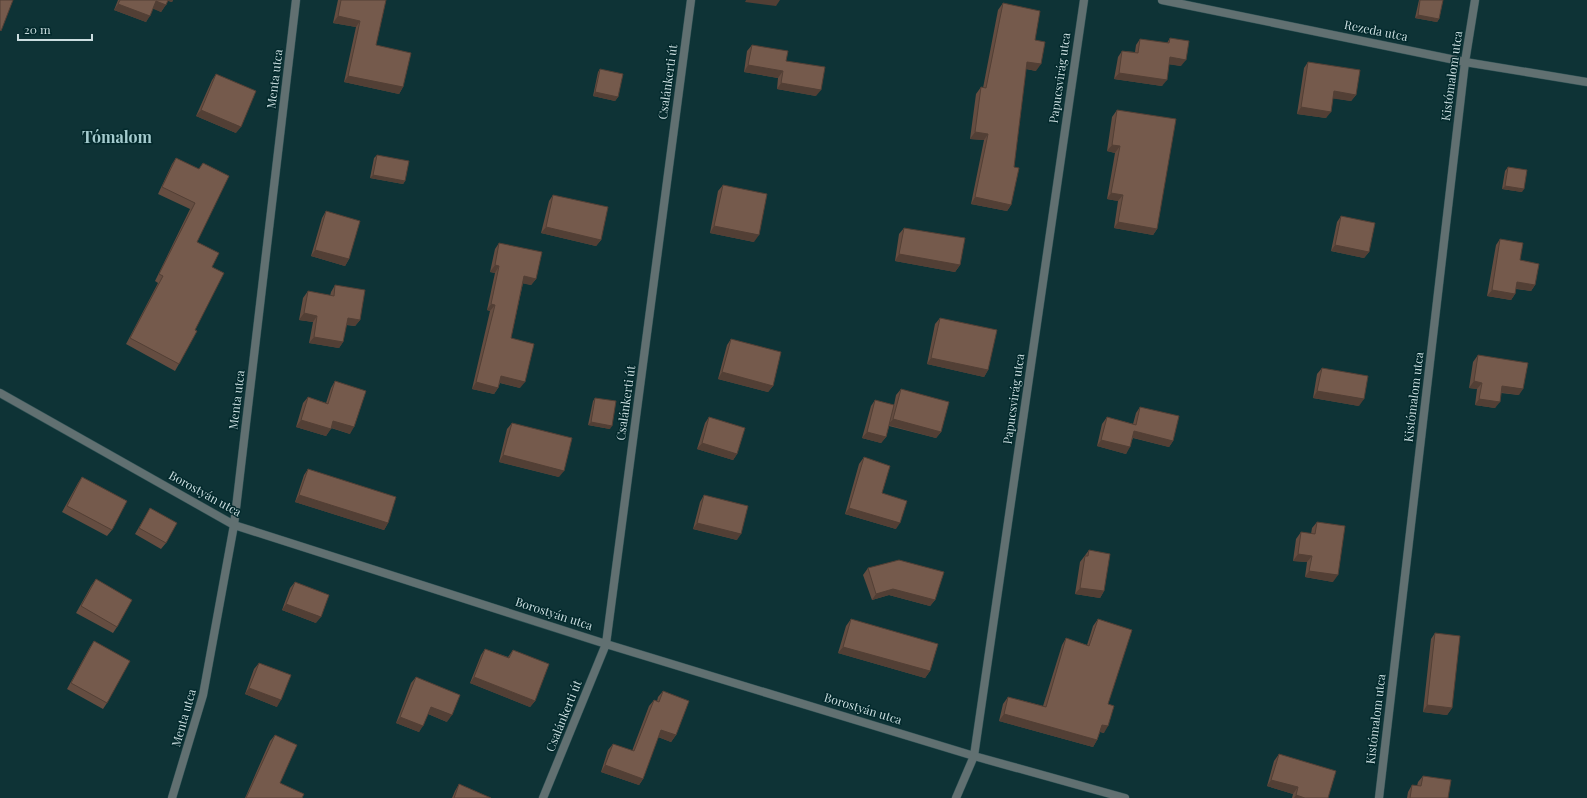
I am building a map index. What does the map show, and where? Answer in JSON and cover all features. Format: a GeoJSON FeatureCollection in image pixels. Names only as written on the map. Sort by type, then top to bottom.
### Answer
{"type":"FeatureCollection","features":[{"type":"Feature","properties":{"kind":"street","name":"Menta utca"},"geometry":{"type":"LineString","coordinates":[[172,798],[203,695],[234,525],[296,0]]}},
{"type":"Feature","properties":{"kind":"street","name":"Csalánkerti út"},"geometry":{"type":"LineString","coordinates":[[543,798],[606,644],[691,0]]}},
{"type":"Feature","properties":{"kind":"street","name":"Papucsvirág utca"},"geometry":{"type":"LineString","coordinates":[[956,798],[974,756],[1084,0]]}},
{"type":"Feature","properties":{"kind":"street","name":"Rezeda utca"},"geometry":{"type":"LineString","coordinates":[[1162,0],[1465,62],[1587,82]]}},
{"type":"Feature","properties":{"kind":"street","name":"Kistómalom utca"},"geometry":{"type":"LineString","coordinates":[[1379,798],[1465,62],[1475,0]]}},
{"type":"Feature","properties":{"kind":"street","name":"Borostyán utca"},"geometry":{"type":"LineString","coordinates":[[0,393],[234,525],[606,644],[974,756],[1125,798]]}},
{"type":"Feature","properties":{"kind":"building"},"geometry":{"type":"Polygon","coordinates":[[[0,0],[13,0],[1,31],[0,30],[0,0]]]}},
{"type":"Feature","properties":{"kind":"building"},"geometry":{"type":"Polygon","coordinates":[[[120,0],[168,0],[166,5],[156,1],[150,16],[118,4],[120,0]]]}},
{"type":"Feature","properties":{"kind":"building"},"geometry":{"type":"Polygon","coordinates":[[[341,0],[386,0],[376,45],[411,53],[403,87],[348,76],[360,21],[338,16],[341,0]]]}},
{"type":"Feature","properties":{"kind":"building"},"geometry":{"type":"Polygon","coordinates":[[[1420,0],[1443,0],[1439,19],[1418,15],[1420,0]]]}},
{"type":"Feature","properties":{"kind":"building"},"geometry":{"type":"Polygon","coordinates":[[[1003,3],[1040,11],[1035,40],[1045,42],[1041,64],[1027,62],[1014,167],[1019,168],[1011,205],[975,197],[988,134],[975,132],[981,87],[986,88],[1003,3]]]}},
{"type":"Feature","properties":{"kind":"building"},"geometry":{"type":"Polygon","coordinates":[[[1170,38],[1189,41],[1186,60],[1170,57],[1167,80],[1119,73],[1122,51],[1138,53],[1140,39],[1169,43],[1170,38]]]}},
{"type":"Feature","properties":{"kind":"building"},"geometry":{"type":"Polygon","coordinates":[[[752,45],[788,51],[786,61],[825,67],[821,90],[781,83],[783,71],[748,65],[752,45]]]}},
{"type":"Feature","properties":{"kind":"building"},"geometry":{"type":"Polygon","coordinates":[[[1308,62],[1360,70],[1356,95],[1334,91],[1331,112],[1301,107],[1308,62]]]}},
{"type":"Feature","properties":{"kind":"building"},"geometry":{"type":"Polygon","coordinates":[[[600,69],[623,74],[618,97],[595,92],[600,69]]]}},
{"type":"Feature","properties":{"kind":"building"},"geometry":{"type":"Polygon","coordinates":[[[216,74],[256,91],[241,127],[201,110],[216,74]]]}},
{"type":"Feature","properties":{"kind":"building"},"geometry":{"type":"Polygon","coordinates":[[[1117,110],[1176,119],[1157,229],[1118,222],[1123,195],[1111,193],[1120,146],[1112,145],[1117,110]]]}},
{"type":"Feature","properties":{"kind":"building"},"geometry":{"type":"Polygon","coordinates":[[[377,155],[409,161],[405,181],[373,175],[377,155]]]}},
{"type":"Feature","properties":{"kind":"building"},"geometry":{"type":"Polygon","coordinates":[[[176,158],[199,169],[203,163],[229,176],[197,242],[219,253],[212,267],[224,273],[195,330],[197,331],[179,364],[130,338],[163,276],[159,274],[195,203],[162,187],[176,158]]]}},
{"type":"Feature","properties":{"kind":"building"},"geometry":{"type":"Polygon","coordinates":[[[1508,167],[1527,170],[1524,189],[1505,186],[1508,167]]]}},
{"type":"Feature","properties":{"kind":"building"},"geometry":{"type":"Polygon","coordinates":[[[723,185],[767,194],[759,235],[714,226],[723,185]]]}},
{"type":"Feature","properties":{"kind":"building"},"geometry":{"type":"Polygon","coordinates":[[[553,195],[608,207],[601,240],[546,227],[553,195]]]}},
{"type":"Feature","properties":{"kind":"building"},"geometry":{"type":"Polygon","coordinates":[[[326,211],[360,221],[349,259],[315,250],[326,211]]]}},
{"type":"Feature","properties":{"kind":"building"},"geometry":{"type":"Polygon","coordinates":[[[1341,216],[1375,223],[1369,252],[1335,245],[1341,216]]]}},
{"type":"Feature","properties":{"kind":"building"},"geometry":{"type":"Polygon","coordinates":[[[904,228],[965,238],[960,265],[899,254],[904,228]]]}},
{"type":"Feature","properties":{"kind":"building"},"geometry":{"type":"Polygon","coordinates":[[[1500,239],[1523,243],[1520,260],[1539,264],[1535,285],[1517,282],[1515,294],[1492,290],[1500,239]]]}},
{"type":"Feature","properties":{"kind":"building"},"geometry":{"type":"Polygon","coordinates":[[[499,243],[542,252],[536,279],[524,276],[511,338],[534,344],[525,382],[501,376],[498,388],[476,382],[495,305],[491,304],[499,266],[495,265],[499,243]]]}},
{"type":"Feature","properties":{"kind":"building"},"geometry":{"type":"Polygon","coordinates":[[[335,285],[365,290],[360,320],[348,318],[343,342],[314,337],[317,316],[304,313],[308,291],[334,296],[335,285]]]}},
{"type":"Feature","properties":{"kind":"building"},"geometry":{"type":"Polygon","coordinates":[[[940,318],[997,330],[988,370],[931,358],[940,318]]]}},
{"type":"Feature","properties":{"kind":"building"},"geometry":{"type":"Polygon","coordinates":[[[731,339],[781,352],[773,386],[722,372],[731,339]]]}},
{"type":"Feature","properties":{"kind":"building"},"geometry":{"type":"Polygon","coordinates":[[[1478,355],[1528,363],[1523,389],[1502,386],[1500,402],[1479,399],[1482,383],[1474,381],[1478,355]]]}},
{"type":"Feature","properties":{"kind":"building"},"geometry":{"type":"Polygon","coordinates":[[[1322,368],[1368,376],[1364,399],[1317,391],[1322,368]]]}},
{"type":"Feature","properties":{"kind":"building"},"geometry":{"type":"Polygon","coordinates":[[[335,381],[366,391],[354,427],[333,421],[331,429],[301,420],[308,397],[328,404],[335,381]]]}},
{"type":"Feature","properties":{"kind":"building"},"geometry":{"type":"Polygon","coordinates":[[[901,389],[949,402],[941,432],[893,419],[901,389]]]}},
{"type":"Feature","properties":{"kind":"building"},"geometry":{"type":"Polygon","coordinates":[[[595,398],[616,401],[612,426],[591,422],[595,398]]]}},
{"type":"Feature","properties":{"kind":"building"},"geometry":{"type":"Polygon","coordinates":[[[875,400],[894,405],[886,437],[867,432],[875,400]]]}},
{"type":"Feature","properties":{"kind":"building"},"geometry":{"type":"Polygon","coordinates":[[[1140,407],[1179,416],[1173,441],[1134,431],[1130,447],[1101,440],[1107,417],[1136,425],[1140,407]]]}},
{"type":"Feature","properties":{"kind":"building"},"geometry":{"type":"Polygon","coordinates":[[[709,417],[745,428],[737,454],[702,443],[709,417]]]}},
{"type":"Feature","properties":{"kind":"building"},"geometry":{"type":"Polygon","coordinates":[[[512,423],[572,438],[564,471],[503,455],[512,423]]]}},
{"type":"Feature","properties":{"kind":"building"},"geometry":{"type":"Polygon","coordinates":[[[864,457],[890,466],[882,493],[907,501],[900,523],[849,508],[864,457]]]}},
{"type":"Feature","properties":{"kind":"building"},"geometry":{"type":"Polygon","coordinates":[[[308,469],[396,497],[388,523],[299,495],[308,469]]]}},
{"type":"Feature","properties":{"kind":"building"},"geometry":{"type":"Polygon","coordinates":[[[82,477],[127,501],[112,530],[67,506],[82,477]]]}},
{"type":"Feature","properties":{"kind":"building"},"geometry":{"type":"Polygon","coordinates":[[[704,495],[748,506],[741,534],[697,523],[704,495]]]}},
{"type":"Feature","properties":{"kind":"building"},"geometry":{"type":"Polygon","coordinates":[[[150,508],[177,523],[166,543],[139,528],[150,508]]]}},
{"type":"Feature","properties":{"kind":"building"},"geometry":{"type":"Polygon","coordinates":[[[1317,522],[1345,526],[1338,575],[1309,571],[1312,556],[1298,554],[1301,532],[1315,534],[1317,522]]]}},
{"type":"Feature","properties":{"kind":"building"},"geometry":{"type":"Polygon","coordinates":[[[1089,550],[1110,554],[1104,591],[1080,588],[1085,556],[1088,556],[1089,550]]]}},
{"type":"Feature","properties":{"kind":"building"},"geometry":{"type":"Polygon","coordinates":[[[899,560],[944,572],[935,600],[893,589],[876,594],[868,568],[899,560]]]}},
{"type":"Feature","properties":{"kind":"building"},"geometry":{"type":"Polygon","coordinates":[[[96,579],[132,600],[117,627],[81,606],[96,579]]]}},
{"type":"Feature","properties":{"kind":"building"},"geometry":{"type":"Polygon","coordinates":[[[295,582],[329,595],[321,617],[286,604],[295,582]]]}},
{"type":"Feature","properties":{"kind":"building"},"geometry":{"type":"Polygon","coordinates":[[[851,619],[938,644],[930,671],[843,647],[851,619]]]}},
{"type":"Feature","properties":{"kind":"building"},"geometry":{"type":"Polygon","coordinates":[[[1098,619],[1132,630],[1108,704],[1114,706],[1108,726],[1102,725],[1097,740],[1004,714],[1008,697],[1046,707],[1066,638],[1089,646],[1098,619]]]}},
{"type":"Feature","properties":{"kind":"building"},"geometry":{"type":"Polygon","coordinates":[[[1435,633],[1460,636],[1452,708],[1427,705],[1435,633]]]}},
{"type":"Feature","properties":{"kind":"building"},"geometry":{"type":"Polygon","coordinates":[[[94,641],[130,661],[107,703],[71,683],[94,641]]]}},
{"type":"Feature","properties":{"kind":"building"},"geometry":{"type":"Polygon","coordinates":[[[485,649],[509,658],[513,650],[549,664],[535,701],[474,677],[485,649]]]}},
{"type":"Feature","properties":{"kind":"building"},"geometry":{"type":"Polygon","coordinates":[[[259,663],[291,675],[281,700],[249,688],[259,663]]]}},
{"type":"Feature","properties":{"kind":"building"},"geometry":{"type":"Polygon","coordinates":[[[416,677],[460,695],[452,715],[431,707],[423,726],[400,717],[416,677]]]}},
{"type":"Feature","properties":{"kind":"building"},"geometry":{"type":"Polygon","coordinates":[[[663,691],[689,701],[676,735],[661,730],[643,779],[605,765],[613,744],[634,751],[654,700],[659,702],[663,691]]]}},
{"type":"Feature","properties":{"kind":"building"},"geometry":{"type":"Polygon","coordinates":[[[275,735],[297,745],[280,783],[304,794],[302,798],[246,798],[275,735]]]}},
{"type":"Feature","properties":{"kind":"building"},"geometry":{"type":"Polygon","coordinates":[[[1279,754],[1336,771],[1328,798],[1305,798],[1296,795],[1298,787],[1271,780],[1279,754]]]}},
{"type":"Feature","properties":{"kind":"building"},"geometry":{"type":"Polygon","coordinates":[[[1423,776],[1451,780],[1448,798],[1410,798],[1412,785],[1421,786],[1423,776]]]}},
{"type":"Feature","properties":{"kind":"building"},"geometry":{"type":"Polygon","coordinates":[[[459,784],[491,798],[454,798],[459,784]]]}},
{"type":"Feature","properties":{"kind":"district","name":"Tómalom"},"geometry":{"type":"Point","coordinates":[117,137]}}]}
